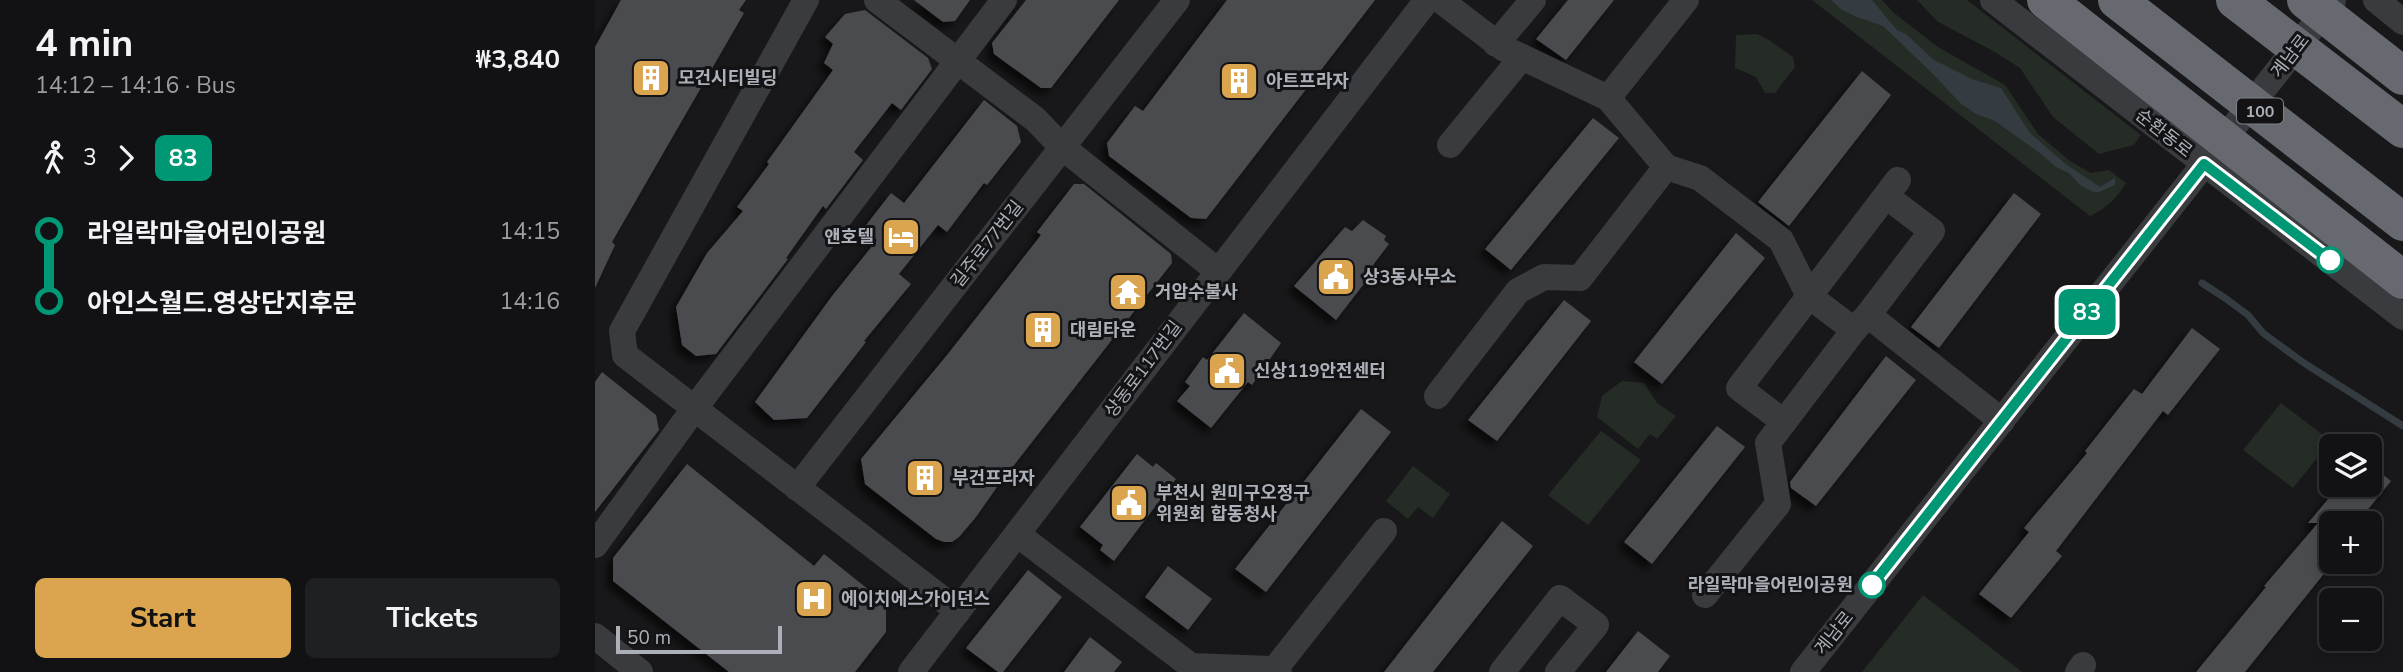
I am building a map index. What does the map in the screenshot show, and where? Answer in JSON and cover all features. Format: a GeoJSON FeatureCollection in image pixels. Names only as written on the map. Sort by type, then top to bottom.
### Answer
{"type":"FeatureCollection","features":[{"type":"Feature","properties":{"kind":"highway"},"geometry":{"type":"LineString","coordinates":[[2046,0],[2403,280]]}},
{"type":"Feature","properties":{"kind":"highway","name":"100"},"geometry":{"type":"LineString","coordinates":[[2117,0],[2403,222]]}},
{"type":"Feature","properties":{"kind":"highway"},"geometry":{"type":"LineString","coordinates":[[2235,0],[2403,129]]}},
{"type":"Feature","properties":{"kind":"highway"},"geometry":{"type":"LineString","coordinates":[[2306,0],[2403,76]]}},
{"type":"Feature","properties":{"kind":"street"},"geometry":{"type":"LineString","coordinates":[[877,0],[1035,119],[1062,147],[1218,271]]}},
{"type":"Feature","properties":{"kind":"street"},"geometry":{"type":"LineString","coordinates":[[595,545],[694,409],[1004,0]]}},
{"type":"Feature","properties":{"kind":"street","name":"길주로77번길"},"geometry":{"type":"LineString","coordinates":[[797,488],[1177,0]]}},
{"type":"Feature","properties":{"kind":"street","name":"상동로117번길"},"geometry":{"type":"LineString","coordinates":[[911,672],[1427,0]]}},
{"type":"Feature","properties":{"kind":"street"},"geometry":{"type":"LineString","coordinates":[[1440,0],[1496,44],[1608,98],[1666,167],[1700,178],[1780,240],[1809,296],[1861,323],[2002,421]]}},
{"type":"Feature","properties":{"kind":"street"},"geometry":{"type":"LineString","coordinates":[[1496,44],[1533,0]]}},
{"type":"Feature","properties":{"kind":"street"},"geometry":{"type":"LineString","coordinates":[[1608,98],[1686,0]]}},
{"type":"Feature","properties":{"kind":"street","name":"순환동로"},"geometry":{"type":"LineString","coordinates":[[1993,0],[2403,317]]}},
{"type":"Feature","properties":{"kind":"street","name":"계남로"},"geometry":{"type":"LineString","coordinates":[[1803,672],[2334,0]]}},
{"type":"Feature","properties":{"kind":"street"},"geometry":{"type":"LineString","coordinates":[[2376,0],[2403,22]]}},
{"type":"Feature","properties":{"kind":"street"},"geometry":{"type":"LineString","coordinates":[[803,1],[622,331],[625,355],[958,611]]}},
{"type":"Feature","properties":{"kind":"street"},"geometry":{"type":"LineString","coordinates":[[1450,145],[1522,57]]}},
{"type":"Feature","properties":{"kind":"street"},"geometry":{"type":"LineString","coordinates":[[1437,396],[1518,291],[1544,277],[1580,278],[1666,167]]}},
{"type":"Feature","properties":{"kind":"street"},"geometry":{"type":"LineString","coordinates":[[1705,595],[1778,504],[1768,443],[1932,231],[1892,188],[1739,388],[1784,422]]}},
{"type":"Feature","properties":{"kind":"street"},"geometry":{"type":"LineString","coordinates":[[1017,534],[1189,669],[1277,670],[1384,531]]}},
{"type":"Feature","properties":{"kind":"street"},"geometry":{"type":"LineString","coordinates":[[1502,672],[1560,598],[1596,625],[1558,672]]}},
{"type":"Feature","properties":{"kind":"street"},"geometry":{"type":"LineString","coordinates":[[595,636],[641,672]]}},
{"type":"Feature","properties":{"kind":"shaded area"},"geometry":{"type":"Polygon","coordinates":[[[1812,0],[1882,0],[1894,13],[1938,47],[2005,85],[2038,134],[2070,161],[2091,173],[2109,170],[2126,183],[2111,202],[2090,216],[1812,0]]]}},
{"type":"Feature","properties":{"kind":"shaded area"},"geometry":{"type":"Polygon","coordinates":[[[1831,0],[1872,0],[1897,30],[1906,34],[1934,60],[1972,79],[2001,88],[2030,133],[2067,165],[2100,187],[2115,178],[2115,185],[2093,192],[2080,185],[2069,173],[2056,167],[1995,121],[1976,114],[1960,103],[1883,26],[1842,10],[1831,0]]]}},
{"type":"Feature","properties":{"kind":"shaded area"},"geometry":{"type":"Polygon","coordinates":[[[1917,0],[1967,0],[2141,135],[2134,145],[2099,154],[2053,117],[2020,68],[1938,22],[1917,0]]]}},
{"type":"Feature","properties":{"kind":"shaded area"},"geometry":{"type":"Polygon","coordinates":[[[1757,34],[1793,57],[1795,67],[1775,93],[1765,93],[1756,77],[1735,68],[1736,35],[1757,34]]]}},
{"type":"Feature","properties":{"kind":"shaded area"},"geometry":{"type":"Polygon","coordinates":[[[1622,381],[1644,383],[1657,403],[1676,416],[1657,439],[1650,434],[1638,449],[1597,417],[1602,396],[1622,381]]]}},
{"type":"Feature","properties":{"kind":"shaded area"},"geometry":{"type":"Polygon","coordinates":[[[2281,403],[2322,434],[2319,434],[2319,456],[2293,488],[2243,450],[2281,403]]]}},
{"type":"Feature","properties":{"kind":"shaded area"},"geometry":{"type":"Polygon","coordinates":[[[1601,431],[1641,460],[1588,525],[1548,495],[1601,431]]]}},
{"type":"Feature","properties":{"kind":"shaded area"},"geometry":{"type":"Polygon","coordinates":[[[1413,466],[1450,494],[1433,518],[1418,507],[1408,519],[1386,501],[1413,466]]]}},
{"type":"Feature","properties":{"kind":"shaded area"},"geometry":{"type":"Polygon","coordinates":[[[1923,595],[2022,672],[1862,672],[1923,595]]]}},
{"type":"Feature","properties":{"kind":"building","name":"모건시티빌딩"},"geometry":{"type":"Polygon","coordinates":[[[621,0],[746,0],[739,10],[744,13],[612,242],[615,245],[595,288],[595,47],[621,0]]]}},
{"type":"Feature","properties":{"kind":"building"},"geometry":{"type":"Polygon","coordinates":[[[914,0],[970,0],[955,21],[943,22],[914,0]]]}},
{"type":"Feature","properties":{"kind":"building"},"geometry":{"type":"Polygon","coordinates":[[[1026,0],[1119,0],[1051,88],[1041,88],[994,54],[992,43],[1026,0]]]}},
{"type":"Feature","properties":{"kind":"building"},"geometry":{"type":"Polygon","coordinates":[[[1227,0],[1375,0],[1206,219],[1191,218],[1109,156],[1107,143],[1135,106],[1143,111],[1227,0]]]}},
{"type":"Feature","properties":{"kind":"building"},"geometry":{"type":"Polygon","coordinates":[[[1568,0],[1614,0],[1566,60],[1536,39],[1568,0]]]}},
{"type":"Feature","properties":{"kind":"building"},"geometry":{"type":"Polygon","coordinates":[[[865,10],[928,58],[932,69],[901,110],[892,103],[854,152],[863,160],[826,209],[823,206],[786,258],[788,259],[716,354],[696,356],[682,345],[676,307],[707,253],[743,211],[737,207],[833,70],[824,63],[833,44],[825,37],[845,14],[865,10]]]}},
{"type":"Feature","properties":{"kind":"building"},"geometry":{"type":"Polygon","coordinates":[[[1862,71],[1891,95],[1789,226],[1758,202],[1862,71]]]}},
{"type":"Feature","properties":{"kind":"building"},"geometry":{"type":"Polygon","coordinates":[[[984,100],[1017,126],[1021,142],[987,185],[984,183],[947,232],[938,225],[899,274],[911,284],[864,341],[866,342],[807,418],[774,420],[755,402],[832,296],[877,240],[863,229],[891,193],[904,203],[984,100]]]}},
{"type":"Feature","properties":{"kind":"building"},"geometry":{"type":"Polygon","coordinates":[[[1593,118],[1619,138],[1511,270],[1485,249],[1593,118]]]}},
{"type":"Feature","properties":{"kind":"building"},"geometry":{"type":"Polygon","coordinates":[[[1074,184],[1084,184],[1171,254],[1172,263],[959,537],[952,542],[936,539],[865,484],[861,459],[1041,235],[1037,232],[1074,184]]]}},
{"type":"Feature","properties":{"kind":"building"},"geometry":{"type":"Polygon","coordinates":[[[2014,193],[2041,214],[1939,348],[1911,327],[2014,193]]]}},
{"type":"Feature","properties":{"kind":"building","name":"상3동사무소"},"geometry":{"type":"Polygon","coordinates":[[[1363,220],[1386,236],[1384,240],[1389,244],[1373,265],[1377,267],[1336,320],[1294,286],[1345,227],[1352,231],[1363,220]]]}},
{"type":"Feature","properties":{"kind":"building"},"geometry":{"type":"Polygon","coordinates":[[[1736,233],[1765,258],[1662,384],[1634,362],[1736,233]]]}},
{"type":"Feature","properties":{"kind":"building"},"geometry":{"type":"Polygon","coordinates":[[[1564,300],[1591,321],[1497,441],[1468,420],[1564,300]]]}},
{"type":"Feature","properties":{"kind":"building","name":"신상119안전센터"},"geometry":{"type":"Polygon","coordinates":[[[1244,313],[1281,343],[1252,385],[1248,382],[1211,428],[1177,401],[1190,386],[1185,382],[1203,357],[1207,360],[1244,313]]]}},
{"type":"Feature","properties":{"kind":"building"},"geometry":{"type":"Polygon","coordinates":[[[2192,328],[2220,349],[2168,415],[2163,411],[2056,551],[2062,556],[2011,618],[1979,594],[2029,532],[2024,528],[2087,453],[2085,451],[2134,389],[2142,394],[2192,328]]]}},
{"type":"Feature","properties":{"kind":"building"},"geometry":{"type":"Polygon","coordinates":[[[1886,356],[1916,380],[1816,506],[1791,488],[1790,482],[1886,356]]]}},
{"type":"Feature","properties":{"kind":"building"},"geometry":{"type":"Polygon","coordinates":[[[602,372],[656,415],[659,430],[595,512],[595,382],[602,372]]]}},
{"type":"Feature","properties":{"kind":"building"},"geometry":{"type":"Polygon","coordinates":[[[1361,409],[1391,432],[1266,592],[1235,569],[1361,409]]]}},
{"type":"Feature","properties":{"kind":"building"},"geometry":{"type":"Polygon","coordinates":[[[1717,426],[1745,447],[1652,564],[1624,542],[1717,426]]]}},
{"type":"Feature","properties":{"kind":"building","name":"부천시 원미구오정구 위원회 합동청사"},"geometry":{"type":"Polygon","coordinates":[[[1137,454],[1153,467],[1156,463],[1176,479],[1114,561],[1100,550],[1103,545],[1080,527],[1137,454]]]}},
{"type":"Feature","properties":{"kind":"building"},"geometry":{"type":"Polygon","coordinates":[[[687,464],[814,566],[824,554],[879,598],[886,610],[886,632],[855,672],[729,672],[613,581],[613,558],[687,464]]]}},
{"type":"Feature","properties":{"kind":"building"},"geometry":{"type":"Polygon","coordinates":[[[2382,474],[2391,481],[2382,492],[2382,474]]]}},
{"type":"Feature","properties":{"kind":"building"},"geometry":{"type":"Polygon","coordinates":[[[2330,497],[2378,497],[2367,511],[2319,511],[2319,574],[2324,574],[2245,672],[2196,672],[2318,523],[2308,523],[2330,497]]]}},
{"type":"Feature","properties":{"kind":"building"},"geometry":{"type":"Polygon","coordinates":[[[1502,521],[1533,546],[1433,672],[1384,672],[1502,521]]]}},
{"type":"Feature","properties":{"kind":"building"},"geometry":{"type":"Polygon","coordinates":[[[1168,566],[1212,599],[1188,630],[1145,597],[1168,566]]]}},
{"type":"Feature","properties":{"kind":"building"},"geometry":{"type":"Polygon","coordinates":[[[1028,570],[1062,597],[1003,672],[998,672],[966,648],[1028,570]]]}},
{"type":"Feature","properties":{"kind":"building"},"geometry":{"type":"Polygon","coordinates":[[[1638,631],[1670,656],[1658,672],[1606,672],[1638,631]]]}},
{"type":"Feature","properties":{"kind":"building"},"geometry":{"type":"Polygon","coordinates":[[[1090,637],[1122,662],[1114,672],[1064,672],[1090,637]]]}},
{"type":"Feature","properties":{"kind":"waterway"},"geometry":{"type":"LineString","coordinates":[[2202,283],[2248,315],[2263,333],[2304,363],[2403,426]]}},
{"type":"Feature","properties":{"kind":"bus line","name":"83"},"geometry":{"type":"LineString","coordinates":[[1872,585],[2204,164],[2330,260]]}},
{"type":"Feature","properties":{"kind":"place","name":"모건시티빌딩"},"geometry":{"type":"Point","coordinates":[651,78]}},
{"type":"Feature","properties":{"kind":"place","name":"아트프라자"},"geometry":{"type":"Point","coordinates":[1239,81]}},
{"type":"Feature","properties":{"kind":"place","name":"앤호텔"},"geometry":{"type":"Point","coordinates":[901,237]}},
{"type":"Feature","properties":{"kind":"place","name":"상3동사무소"},"geometry":{"type":"Point","coordinates":[1336,277]}},
{"type":"Feature","properties":{"kind":"place","name":"거암수불사"},"geometry":{"type":"Point","coordinates":[1128,292]}},
{"type":"Feature","properties":{"kind":"place","name":"대림타운"},"geometry":{"type":"Point","coordinates":[1043,330]}},
{"type":"Feature","properties":{"kind":"place","name":"신상119안전센터"},"geometry":{"type":"Point","coordinates":[1227,371]}},
{"type":"Feature","properties":{"kind":"place","name":"부건프라자"},"geometry":{"type":"Point","coordinates":[925,478]}},
{"type":"Feature","properties":{"kind":"place","name":"부천시 원미구오정구 위원회 합동청사"},"geometry":{"type":"Point","coordinates":[1129,503]}},
{"type":"Feature","properties":{"kind":"place","name":"라일락마을어린이공원"},"geometry":{"type":"Point","coordinates":[1872,585]}},
{"type":"Feature","properties":{"kind":"place","name":"에이치에스가이던스"},"geometry":{"type":"Point","coordinates":[814,599]}}]}
